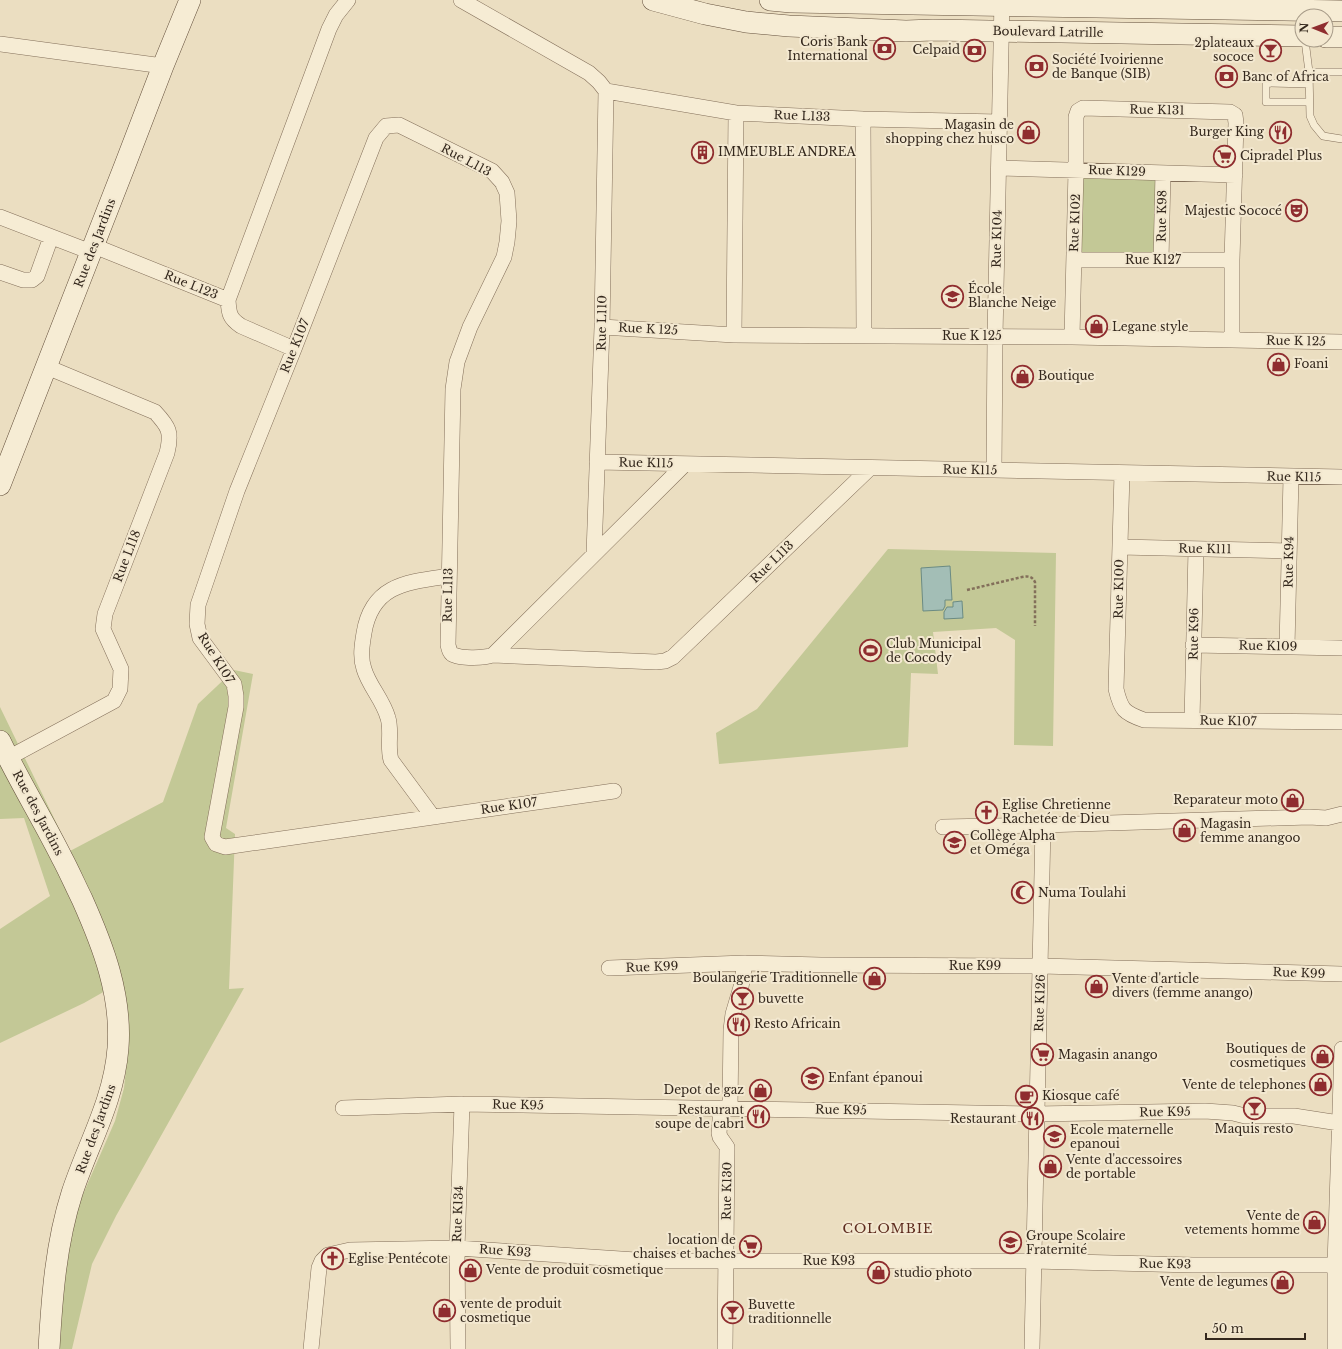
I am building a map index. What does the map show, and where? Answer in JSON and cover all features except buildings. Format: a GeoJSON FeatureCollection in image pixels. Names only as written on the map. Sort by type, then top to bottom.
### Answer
{"type":"FeatureCollection","features":[{"type":"Feature","properties":{"kind":"main road","name":"Rue des Jardins"},"geometry":{"type":"LineString","coordinates":[[2,474],[47,367],[190,0]]}},
{"type":"Feature","properties":{"kind":"main road","name":"Boulevard Latrille"},"geometry":{"type":"LineString","coordinates":[[653,0],[705,14],[746,22],[789,26],[906,31],[933,30],[1294,36]]}},
{"type":"Feature","properties":{"kind":"main road"},"geometry":{"type":"LineString","coordinates":[[770,0],[791,2],[1002,3],[1294,9]]}},
{"type":"Feature","properties":{"kind":"main road","name":"Rue des Jardins"},"geometry":{"type":"LineString","coordinates":[[4,749],[63,859],[90,918],[105,955],[113,983],[118,1016],[118,1048],[113,1081],[103,1117],[73,1192],[64,1222],[53,1285],[49,1349]]}},
{"type":"Feature","properties":{"kind":"street"},"geometry":{"type":"LineString","coordinates":[[228,300],[329,29],[336,15],[348,0]]}},
{"type":"Feature","properties":{"kind":"street"},"geometry":{"type":"LineString","coordinates":[[461,0],[588,72],[606,91]]}},
{"type":"Feature","properties":{"kind":"street","name":"Rue K104"},"geometry":{"type":"LineString","coordinates":[[994,470],[995,336],[1002,3]]}},
{"type":"Feature","properties":{"kind":"street"},"geometry":{"type":"LineString","coordinates":[[0,44],[163,66]]}},
{"type":"Feature","properties":{"kind":"street","name":"Rue L133"},"geometry":{"type":"LineString","coordinates":[[606,91],[736,113],[999,122]]}},
{"type":"Feature","properties":{"kind":"street","name":"Rue L110"},"geometry":{"type":"LineString","coordinates":[[594,554],[602,327],[606,91]]}},
{"type":"Feature","properties":{"kind":"street","name":"Rue K131"},"geometry":{"type":"LineString","coordinates":[[1078,111],[1083,108],[1230,112],[1235,115],[1236,123],[1236,175]]}},
{"type":"Feature","properties":{"kind":"street","name":"Rue K102"},"geometry":{"type":"LineString","coordinates":[[1072,336],[1076,117],[1078,111]]}},
{"type":"Feature","properties":{"kind":"street"},"geometry":{"type":"LineString","coordinates":[[734,335],[736,113]]}},
{"type":"Feature","properties":{"kind":"street"},"geometry":{"type":"LineString","coordinates":[[863,118],[864,336]]}},
{"type":"Feature","properties":{"kind":"street","name":"Rue L113"},"geometry":{"type":"LineString","coordinates":[[386,126],[399,125],[492,171],[502,182],[507,193],[509,221],[504,257],[470,327],[458,362],[453,389],[448,645],[450,651],[454,655],[482,658],[493,655],[656,662],[665,661],[673,657],[870,468]]}},
{"type":"Feature","properties":{"kind":"street","name":"Rue K107"},"geometry":{"type":"LineString","coordinates":[[386,126],[376,138],[237,491],[198,605],[197,624],[200,638],[234,684],[236,696],[236,707],[212,837],[216,844],[225,847],[614,792]]}},
{"type":"Feature","properties":{"kind":"street","name":"Rue K129"},"geometry":{"type":"LineString","coordinates":[[999,168],[1236,175]]}},
{"type":"Feature","properties":{"kind":"street","name":"Rue K98"},"geometry":{"type":"LineString","coordinates":[[1161,260],[1163,173]]}},
{"type":"Feature","properties":{"kind":"street"},"geometry":{"type":"LineString","coordinates":[[1232,340],[1232,260],[1236,175]]}},
{"type":"Feature","properties":{"kind":"street","name":"Rue L123"},"geometry":{"type":"LineString","coordinates":[[0,218],[51,237],[93,249],[228,300],[229,314],[234,322],[294,349]]}},
{"type":"Feature","properties":{"kind":"street"},"geometry":{"type":"LineString","coordinates":[[0,272],[23,280],[32,280],[37,276],[51,237]]}},
{"type":"Feature","properties":{"kind":"street","name":"Rue K127"},"geometry":{"type":"LineString","coordinates":[[1074,260],[1232,260]]}},
{"type":"Feature","properties":{"kind":"street","name":"Rue K 125"},"geometry":{"type":"LineString","coordinates":[[602,327],[734,335],[1072,336],[1342,342]]}},
{"type":"Feature","properties":{"kind":"street","name":"Rue L118"},"geometry":{"type":"LineString","coordinates":[[4,749],[114,702],[120,689],[121,668],[104,629],[105,614],[167,453],[170,439],[166,424],[155,412],[47,367]]}},
{"type":"Feature","properties":{"kind":"street","name":"Rue K115"},"geometry":{"type":"LineString","coordinates":[[597,462],[1342,477]]}},
{"type":"Feature","properties":{"kind":"street"},"geometry":{"type":"LineString","coordinates":[[493,655],[685,464]]}},
{"type":"Feature","properties":{"kind":"street","name":"Rue K100"},"geometry":{"type":"LineString","coordinates":[[1119,704],[1116,689],[1122,473]]}},
{"type":"Feature","properties":{"kind":"street","name":"Rue K94"},"geometry":{"type":"LineString","coordinates":[[1287,647],[1291,476]]}},
{"type":"Feature","properties":{"kind":"street","name":"Rue K111"},"geometry":{"type":"LineString","coordinates":[[1120,547],[1289,551]]}},
{"type":"Feature","properties":{"kind":"street","name":"Rue K96"},"geometry":{"type":"LineString","coordinates":[[1192,720],[1196,549]]}},
{"type":"Feature","properties":{"kind":"street"},"geometry":{"type":"LineString","coordinates":[[433,817],[391,760],[388,750],[388,718],[364,670],[361,657],[365,626],[370,611],[380,598],[392,589],[412,581],[449,576]]}},
{"type":"Feature","properties":{"kind":"street","name":"Rue K109"},"geometry":{"type":"LineString","coordinates":[[1193,645],[1342,648]]}},
{"type":"Feature","properties":{"kind":"street","name":"Rue K107"},"geometry":{"type":"LineString","coordinates":[[1119,704],[1129,714],[1144,720],[1342,722]]}},
{"type":"Feature","properties":{"kind":"street"},"geometry":{"type":"LineString","coordinates":[[943,827],[1294,817],[1326,818],[1342,814]]}},
{"type":"Feature","properties":{"kind":"street","name":"Rue K126"},"geometry":{"type":"LineString","coordinates":[[1032,1349],[1043,825]]}},
{"type":"Feature","properties":{"kind":"street","name":"Rue K99"},"geometry":{"type":"LineString","coordinates":[[609,968],[745,963],[1041,966],[1342,974]]}},
{"type":"Feature","properties":{"kind":"street","name":"Rue K130"},"geometry":{"type":"LineString","coordinates":[[725,1349],[727,1147],[719,1133],[726,1108],[733,1014],[741,987],[745,963]]}},
{"type":"Feature","properties":{"kind":"street"},"geometry":{"type":"LineString","coordinates":[[1335,1349],[1335,1266],[1342,1050]]}},
{"type":"Feature","properties":{"kind":"street","name":"Rue K95"},"geometry":{"type":"LineString","coordinates":[[343,1108],[462,1104],[1036,1114],[1205,1111],[1233,1113],[1245,1116],[1294,1116],[1339,1123]]}},
{"type":"Feature","properties":{"kind":"street","name":"Rue K134"},"geometry":{"type":"LineString","coordinates":[[458,1349],[457,1248],[462,1104]]}},
{"type":"Feature","properties":{"kind":"street","name":"Rue K93"},"geometry":{"type":"LineString","coordinates":[[311,1349],[319,1268],[324,1258],[334,1253],[350,1250],[457,1248],[644,1260],[1033,1261],[1193,1265],[1335,1266]]}},
{"type":"Feature","properties":{"kind":"lane"},"geometry":{"type":"LineString","coordinates":[[1306,48],[1309,72],[1310,116],[1314,125],[1323,136],[1342,139]]}},
{"type":"Feature","properties":{"kind":"lane"},"geometry":{"type":"LineString","coordinates":[[1309,72],[1342,72]]}},
{"type":"Feature","properties":{"kind":"lane"},"geometry":{"type":"LineString","coordinates":[[1309,84],[1266,83],[1266,102],[1309,102]]}},
{"type":"Feature","properties":{"kind":"path"},"geometry":{"type":"LineString","coordinates":[[967,590],[1022,577],[1029,576],[1034,578],[1036,626]]}},
{"type":"Feature","properties":{"kind":"green space"},"geometry":{"type":"Polygon","coordinates":[[[1083,177],[1156,179],[1154,254],[1081,252],[1083,177]]]}},
{"type":"Feature","properties":{"kind":"green space","name":"Club Municipal de Cocody"},"geometry":{"type":"Polygon","coordinates":[[[888,549],[1056,553],[1053,746],[1014,745],[1015,640],[996,628],[933,632],[938,674],[911,673],[908,747],[719,764],[716,733],[757,709],[888,549]]]}},
{"type":"Feature","properties":{"kind":"green space"},"geometry":{"type":"Polygon","coordinates":[[[234,670],[253,674],[226,828],[235,834],[229,989],[244,988],[116,1216],[92,1264],[72,1349],[42,1349],[72,1224],[80,1201],[115,1121],[124,1088],[128,1050],[121,982],[84,1003],[0,1043],[0,929],[50,896],[24,818],[0,819],[0,707],[70,851],[163,802],[198,704],[234,670]]]}},
{"type":"Feature","properties":{"kind":"water"},"geometry":{"type":"Polygon","coordinates":[[[950,566],[952,600],[945,600],[943,610],[923,611],[921,568],[950,566]]]}},
{"type":"Feature","properties":{"kind":"water"},"geometry":{"type":"Polygon","coordinates":[[[962,601],[963,618],[944,619],[944,612],[947,607],[953,607],[953,602],[962,601]]]}},
{"type":"Feature","properties":{"kind":"place","name":"Coris Bank International"},"geometry":{"type":"Point","coordinates":[884,49]}},
{"type":"Feature","properties":{"kind":"place","name":"Celpaid"},"geometry":{"type":"Point","coordinates":[975,50]}},
{"type":"Feature","properties":{"kind":"place","name":"2plateaux sococe"},"geometry":{"type":"Point","coordinates":[1270,50]}},
{"type":"Feature","properties":{"kind":"place","name":"Société Ivoirienne de Banque (SIB)"},"geometry":{"type":"Point","coordinates":[1036,67]}},
{"type":"Feature","properties":{"kind":"place","name":"Banc of Africa"},"geometry":{"type":"Point","coordinates":[1226,77]}},
{"type":"Feature","properties":{"kind":"place","name":"Magasin de shopping chez husco"},"geometry":{"type":"Point","coordinates":[1029,132]}},
{"type":"Feature","properties":{"kind":"place","name":"Burger King"},"geometry":{"type":"Point","coordinates":[1280,132]}},
{"type":"Feature","properties":{"kind":"place","name":"IMMEUBLE ANDREA"},"geometry":{"type":"Point","coordinates":[703,152]}},
{"type":"Feature","properties":{"kind":"place","name":"Cipradel Plus"},"geometry":{"type":"Point","coordinates":[1225,156]}},
{"type":"Feature","properties":{"kind":"place","name":"Majestic Sococé"},"geometry":{"type":"Point","coordinates":[1297,211]}},
{"type":"Feature","properties":{"kind":"place","name":"École Blanche Neige"},"geometry":{"type":"Point","coordinates":[953,296]}},
{"type":"Feature","properties":{"kind":"place","name":"Legane style"},"geometry":{"type":"Point","coordinates":[1096,327]}},
{"type":"Feature","properties":{"kind":"place","name":"Foani"},"geometry":{"type":"Point","coordinates":[1278,364]}},
{"type":"Feature","properties":{"kind":"place","name":"Boutique"},"geometry":{"type":"Point","coordinates":[1023,376]}},
{"type":"Feature","properties":{"kind":"place","name":"Club Municipal de Cocody"},"geometry":{"type":"Point","coordinates":[871,651]}},
{"type":"Feature","properties":{"kind":"place","name":"Reparateur moto"},"geometry":{"type":"Point","coordinates":[1293,800]}},
{"type":"Feature","properties":{"kind":"place","name":"Eglise Chretienne Rachetée de Dieu"},"geometry":{"type":"Point","coordinates":[986,812]}},
{"type":"Feature","properties":{"kind":"place","name":"Magasin femme anangoo"},"geometry":{"type":"Point","coordinates":[1184,831]}},
{"type":"Feature","properties":{"kind":"place","name":"Collège Alpha et Oméga"},"geometry":{"type":"Point","coordinates":[955,843]}},
{"type":"Feature","properties":{"kind":"place","name":"Numa Toulahi"},"geometry":{"type":"Point","coordinates":[1023,893]}},
{"type":"Feature","properties":{"kind":"place","name":"Boulangerie Traditionnelle"},"geometry":{"type":"Point","coordinates":[874,978]}},
{"type":"Feature","properties":{"kind":"place","name":"Vente d'article divers (femme anango)"},"geometry":{"type":"Point","coordinates":[1097,986]}},
{"type":"Feature","properties":{"kind":"place","name":"buvette"},"geometry":{"type":"Point","coordinates":[743,999]}},
{"type":"Feature","properties":{"kind":"place","name":"Resto Africain"},"geometry":{"type":"Point","coordinates":[739,1024]}},
{"type":"Feature","properties":{"kind":"place","name":"Magasin anango"},"geometry":{"type":"Point","coordinates":[1042,1055]}},
{"type":"Feature","properties":{"kind":"place","name":"Boutiques de cosmetiques"},"geometry":{"type":"Point","coordinates":[1322,1056]}},
{"type":"Feature","properties":{"kind":"place","name":"Enfant épanoui"},"geometry":{"type":"Point","coordinates":[813,1078]}},
{"type":"Feature","properties":{"kind":"place","name":"Vente de telephones"},"geometry":{"type":"Point","coordinates":[1321,1085]}},
{"type":"Feature","properties":{"kind":"place","name":"Depot de gaz"},"geometry":{"type":"Point","coordinates":[760,1090]}},
{"type":"Feature","properties":{"kind":"place","name":"Kiosque café"},"geometry":{"type":"Point","coordinates":[1026,1096]}},
{"type":"Feature","properties":{"kind":"place","name":"Maquis resto"},"geometry":{"type":"Point","coordinates":[1254,1108]}},
{"type":"Feature","properties":{"kind":"place","name":"Restaurant soupe de cabri"},"geometry":{"type":"Point","coordinates":[759,1117]}},
{"type":"Feature","properties":{"kind":"place","name":"Restaurant"},"geometry":{"type":"Point","coordinates":[1032,1119]}},
{"type":"Feature","properties":{"kind":"place","name":"Ecole maternelle epanoui"},"geometry":{"type":"Point","coordinates":[1054,1137]}},
{"type":"Feature","properties":{"kind":"place","name":"Vente d'accessoires de portable"},"geometry":{"type":"Point","coordinates":[1050,1167]}},
{"type":"Feature","properties":{"kind":"place","name":"Vente de vetements homme"},"geometry":{"type":"Point","coordinates":[1315,1223]}},
{"type":"Feature","properties":{"kind":"place","name":"Groupe Scolaire Fraternité"},"geometry":{"type":"Point","coordinates":[1010,1243]}},
{"type":"Feature","properties":{"kind":"place","name":"location de chaises et baches"},"geometry":{"type":"Point","coordinates":[751,1247]}},
{"type":"Feature","properties":{"kind":"place","name":"Eglise Pentécote"},"geometry":{"type":"Point","coordinates":[333,1259]}},
{"type":"Feature","properties":{"kind":"place","name":"Vente de produit cosmetique"},"geometry":{"type":"Point","coordinates":[471,1270]}},
{"type":"Feature","properties":{"kind":"place","name":"studio photo"},"geometry":{"type":"Point","coordinates":[879,1273]}},
{"type":"Feature","properties":{"kind":"place","name":"Vente de legumes"},"geometry":{"type":"Point","coordinates":[1283,1282]}},
{"type":"Feature","properties":{"kind":"place","name":"vente de produit cosmetique"},"geometry":{"type":"Point","coordinates":[445,1311]}},
{"type":"Feature","properties":{"kind":"place","name":"Buvette traditionnelle"},"geometry":{"type":"Point","coordinates":[732,1312]}},
{"type":"Feature","properties":{"kind":"district","name":"COLOMBIE"},"geometry":{"type":"Point","coordinates":[888,1228]}}]}
